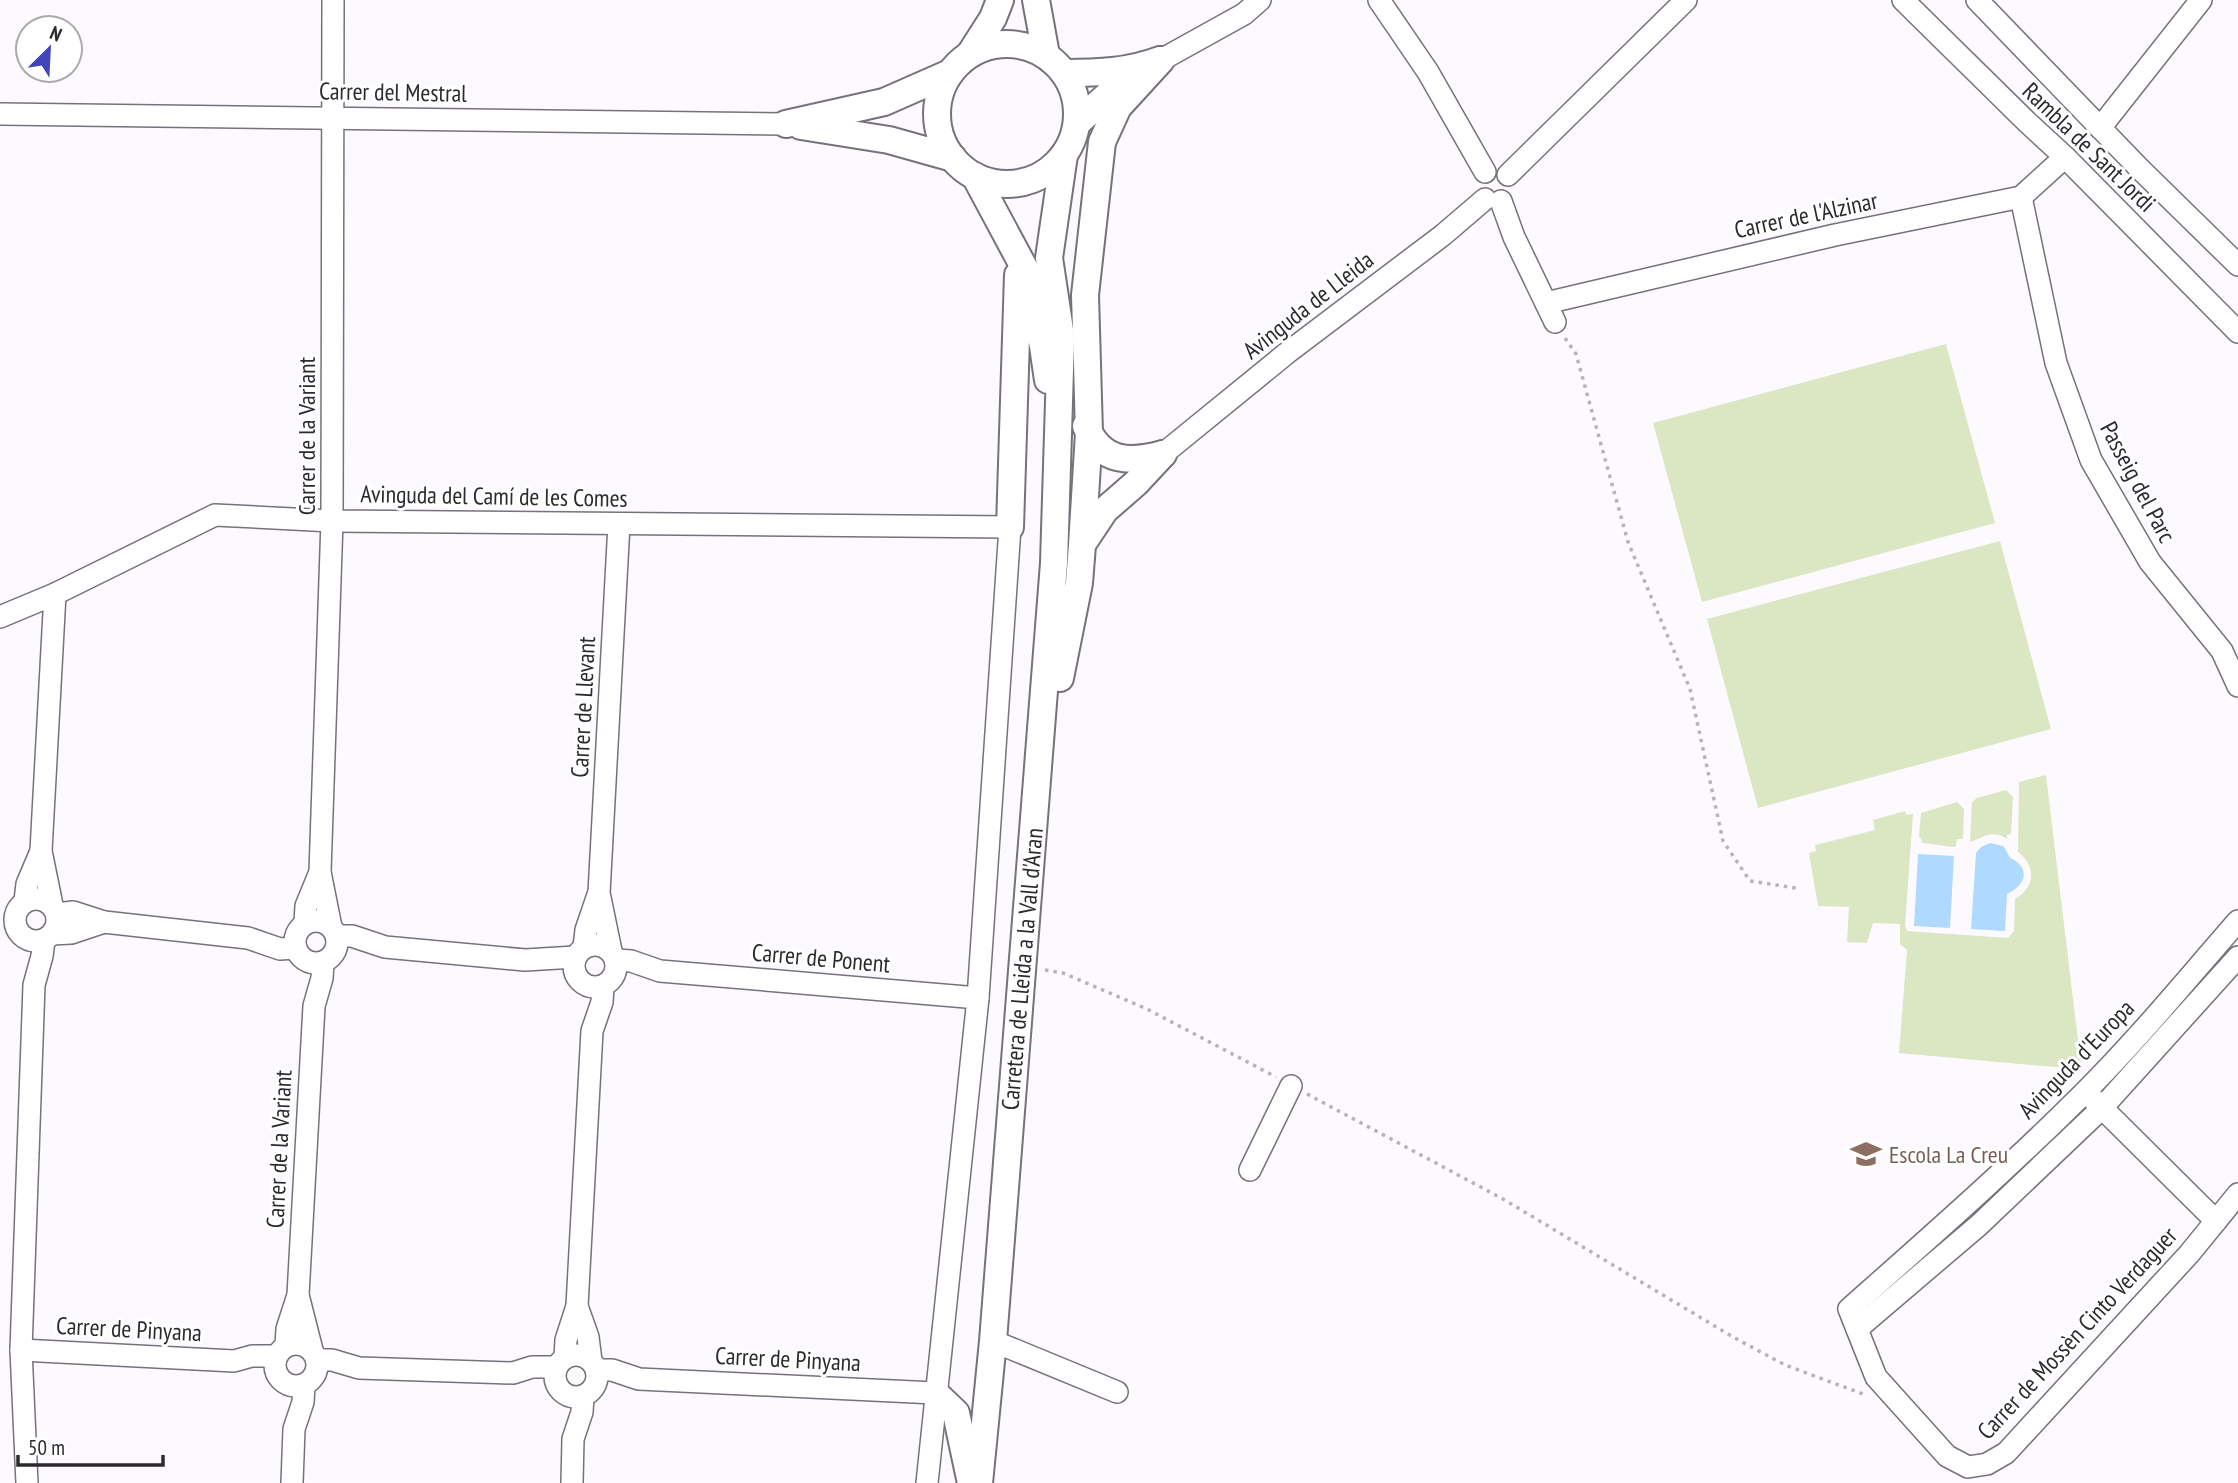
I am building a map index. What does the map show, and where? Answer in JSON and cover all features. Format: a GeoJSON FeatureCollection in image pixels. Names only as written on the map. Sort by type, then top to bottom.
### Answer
{"type":"FeatureCollection","features":[{"type":"Feature","properties":{"kind":"main road"},"geometry":{"type":"LineString","coordinates":[[786,124],[884,102],[950,73],[970,54],[993,18],[1000,0]]}},
{"type":"Feature","properties":{"kind":"main road"},"geometry":{"type":"LineString","coordinates":[[975,176],[1004,184],[1023,182],[1042,175],[1064,155],[1072,140],[1077,123],[1075,97],[1055,64],[1037,0]]}},
{"type":"Feature","properties":{"kind":"main road"},"geometry":{"type":"LineString","coordinates":[[970,54],[988,46],[1008,44],[1028,47],[1055,64],[1098,74],[1150,64]]}},
{"type":"Feature","properties":{"kind":"main road"},"geometry":{"type":"LineString","coordinates":[[1077,123],[1105,95],[1150,64]]}},
{"type":"Feature","properties":{"kind":"main road"},"geometry":{"type":"LineString","coordinates":[[1036,793],[1079,583],[1089,433],[1085,295],[1101,142],[1118,107],[1150,64]]}},
{"type":"Feature","properties":{"kind":"main road"},"geometry":{"type":"LineString","coordinates":[[950,73],[940,94],[937,116],[942,138],[953,158],[975,176],[1019,256],[1029,280],[1041,334],[1059,455]]}},
{"type":"Feature","properties":{"kind":"main road"},"geometry":{"type":"LineString","coordinates":[[786,124],[889,140],[953,158]]}},
{"type":"Feature","properties":{"kind":"main road"},"geometry":{"type":"LineString","coordinates":[[1059,455],[1061,337],[1049,258],[1064,155]]}},
{"type":"Feature","properties":{"kind":"main road"},"geometry":{"type":"LineString","coordinates":[[1010,527],[1019,256]]}},
{"type":"Feature","properties":{"kind":"main road"},"geometry":{"type":"LineString","coordinates":[[1061,337],[1068,351],[1076,398],[1089,433],[1109,454],[1124,460],[1140,460],[1163,454]]}},
{"type":"Feature","properties":{"kind":"main road"},"geometry":{"type":"LineString","coordinates":[[1082,545],[1105,510],[1136,483],[1163,454]]}},
{"type":"Feature","properties":{"kind":"main road","name":"Carretera de Lleida a la Vall d'Aran"},"geometry":{"type":"LineString","coordinates":[[979,1483],[1023,965],[1054,563],[1059,455]]}},
{"type":"Feature","properties":{"kind":"main road"},"geometry":{"type":"LineString","coordinates":[[935,1392],[956,1413],[971,1483]]}},
{"type":"Feature","properties":{"kind":"street","name":"Carrer de la Variant"},"geometry":{"type":"LineString","coordinates":[[292,1483],[294,1429],[311,1369],[298,1295],[314,1006],[331,945],[320,872],[332,521],[333,0]]}},
{"type":"Feature","properties":{"kind":"street"},"geometry":{"type":"LineString","coordinates":[[1150,64],[1244,14],[1260,0]]}},
{"type":"Feature","properties":{"kind":"street"},"geometry":{"type":"LineString","coordinates":[[1378,0],[1428,72],[1485,172]]}},
{"type":"Feature","properties":{"kind":"street"},"geometry":{"type":"LineString","coordinates":[[1508,175],[1686,0]]}},
{"type":"Feature","properties":{"kind":"street","name":"Rambla de Sant Jordi"},"geometry":{"type":"LineString","coordinates":[[1903,0],[2065,157],[2238,332]]}},
{"type":"Feature","properties":{"kind":"street","name":"Rambla de Sant Jordi"},"geometry":{"type":"LineString","coordinates":[[1977,0],[2100,128],[2238,265]]}},
{"type":"Feature","properties":{"kind":"street"},"geometry":{"type":"LineString","coordinates":[[2100,128],[2201,0]]}},
{"type":"Feature","properties":{"kind":"street","name":"Carrer del Mestral"},"geometry":{"type":"LineString","coordinates":[[0,114],[786,124]]}},
{"type":"Feature","properties":{"kind":"street"},"geometry":{"type":"LineString","coordinates":[[2021,197],[2065,157]]}},
{"type":"Feature","properties":{"kind":"street"},"geometry":{"type":"LineString","coordinates":[[1493,200],[1506,199],[1511,190],[1511,179],[1508,175],[1495,169],[1485,172],[1478,185],[1493,200],[1551,312]]}},
{"type":"Feature","properties":{"kind":"street","name":"Carrer de l'Alzinar"},"geometry":{"type":"LineString","coordinates":[[1551,312],[1835,235],[2021,197]]}},
{"type":"Feature","properties":{"kind":"street","name":"Passeig del Parc"},"geometry":{"type":"LineString","coordinates":[[2021,197],[2056,363],[2091,460],[2150,562],[2222,651],[2238,686]]}},
{"type":"Feature","properties":{"kind":"street","name":"Avinguda de Lleida"},"geometry":{"type":"LineString","coordinates":[[1163,454],[1287,353],[1493,200]]}},
{"type":"Feature","properties":{"kind":"street","name":"Avinguda del Camí de les Comes"},"geometry":{"type":"LineString","coordinates":[[0,617],[55,594],[215,515],[332,521],[1010,527]]}},
{"type":"Feature","properties":{"kind":"street","name":"Carrer de Llevant"},"geometry":{"type":"LineString","coordinates":[[592,1031],[610,969],[599,893],[619,524]]}},
{"type":"Feature","properties":{"kind":"street"},"geometry":{"type":"LineString","coordinates":[[927,1483],[978,998],[1010,527]]}},
{"type":"Feature","properties":{"kind":"street"},"geometry":{"type":"LineString","coordinates":[[27,1483],[21,1350],[34,985],[51,923],[41,851],[55,594]]}},
{"type":"Feature","properties":{"kind":"street"},"geometry":{"type":"LineString","coordinates":[[34,985],[13,919],[41,851]]}},
{"type":"Feature","properties":{"kind":"street","name":"Carrer de la Variant"},"geometry":{"type":"LineString","coordinates":[[314,1006],[299,940],[306,906],[320,872]]}},
{"type":"Feature","properties":{"kind":"street","name":"Carrer de Llevant"},"geometry":{"type":"LineString","coordinates":[[573,1440],[564,1411],[559,1375],[577,1306],[592,1031],[579,965],[586,930],[599,893]]}},
{"type":"Feature","properties":{"kind":"street"},"geometry":{"type":"LineString","coordinates":[[13,919],[39,898],[51,923],[71,933],[104,922],[248,938],[272,932],[299,940],[311,963],[331,945],[385,947],[579,965]]}},
{"type":"Feature","properties":{"kind":"street"},"geometry":{"type":"LineString","coordinates":[[13,919],[32,941],[51,923]]}},
{"type":"Feature","properties":{"kind":"street"},"geometry":{"type":"LineString","coordinates":[[299,940],[318,920],[331,945]]}},
{"type":"Feature","properties":{"kind":"street","name":"Avinguda d'Europa"},"geometry":{"type":"LineString","coordinates":[[1849,1309],[1969,1203],[2085,1092],[2139,1035],[2238,921]]}},
{"type":"Feature","properties":{"kind":"street"},"geometry":{"type":"LineString","coordinates":[[598,944],[610,969],[591,987],[579,965],[598,944]]}},
{"type":"Feature","properties":{"kind":"street","name":"Avinguda d'Europa"},"geometry":{"type":"LineString","coordinates":[[1857,1329],[1979,1225],[2101,1109],[2238,957]]}},
{"type":"Feature","properties":{"kind":"street","name":"Carrer de Ponent"},"geometry":{"type":"LineString","coordinates":[[610,969],[630,978],[660,971],[978,998]]}},
{"type":"Feature","properties":{"kind":"street"},"geometry":{"type":"LineString","coordinates":[[1250,1170],[1291,1086]]}},
{"type":"Feature","properties":{"kind":"street"},"geometry":{"type":"LineString","coordinates":[[2085,1092],[2216,1221]]}},
{"type":"Feature","properties":{"kind":"street","name":"Carrer de Mossèn Cinto Verdaguer"},"geometry":{"type":"LineString","coordinates":[[1849,1309],[1876,1377],[1947,1456],[1968,1467],[1987,1464],[2006,1454],[2189,1254],[2238,1194]]}},
{"type":"Feature","properties":{"kind":"street","name":"Carrer de la Variant"},"geometry":{"type":"LineString","coordinates":[[294,1429],[285,1401],[280,1364],[298,1295]]}},
{"type":"Feature","properties":{"kind":"street","name":"Carrer de Llevant"},"geometry":{"type":"LineString","coordinates":[[572,1483],[573,1440],[591,1379],[588,1337],[577,1306]]}},
{"type":"Feature","properties":{"kind":"street"},"geometry":{"type":"LineString","coordinates":[[993,1341],[1116,1392]]}},
{"type":"Feature","properties":{"kind":"street"},"geometry":{"type":"LineString","coordinates":[[311,1369],[299,1344],[280,1364],[292,1386],[311,1369],[332,1360],[359,1368],[513,1373],[532,1367],[559,1375],[571,1397],[591,1379],[579,1355],[559,1375]]}},
{"type":"Feature","properties":{"kind":"street","name":"Carrer de Pinyana"},"geometry":{"type":"LineString","coordinates":[[21,1350],[234,1361],[261,1373],[280,1364]]}},
{"type":"Feature","properties":{"kind":"street","name":"Carrer de Pinyana"},"geometry":{"type":"LineString","coordinates":[[591,1379],[611,1389],[639,1378],[935,1392]]}},
{"type":"Feature","properties":{"kind":"path"},"geometry":{"type":"LineString","coordinates":[[1551,312],[1576,354],[1628,541],[1690,689],[1723,841],[1750,881],[1796,888]]}},
{"type":"Feature","properties":{"kind":"path"},"geometry":{"type":"LineString","coordinates":[[1023,965],[1063,973],[1147,1009],[1503,1199],[1743,1343],[1785,1365],[1870,1396]]}},
{"type":"Feature","properties":{"kind":"green space"},"geometry":{"type":"Polygon","coordinates":[[[1946,344],[1995,523],[1702,602],[1653,423],[1946,344]]]}},
{"type":"Feature","properties":{"kind":"green space"},"geometry":{"type":"Polygon","coordinates":[[[2000,541],[2051,729],[1758,808],[1707,619],[2000,541]]]}},
{"type":"Feature","properties":{"kind":"green space"},"geometry":{"type":"Polygon","coordinates":[[[2046,775],[2081,1065],[2077,1069],[1899,1053],[1907,950],[1900,944],[1900,924],[1873,923],[1867,943],[1847,942],[1849,907],[1818,906],[1809,853],[1816,851],[1815,845],[1875,830],[1873,820],[1905,811],[1906,815],[1913,814],[1905,925],[1907,931],[2008,938],[2014,931],[2015,899],[2027,889],[2031,876],[2028,864],[2018,852],[2019,782],[2046,775]]]}},
{"type":"Feature","properties":{"kind":"green space"},"geometry":{"type":"Polygon","coordinates":[[[2006,790],[2013,797],[2011,834],[2007,835],[2007,839],[1992,834],[1970,842],[1972,802],[1977,798],[2006,790]]]}},
{"type":"Feature","properties":{"kind":"green space"},"geometry":{"type":"Polygon","coordinates":[[[1957,802],[1964,809],[1963,839],[1957,839],[1956,846],[1953,847],[1923,843],[1919,836],[1921,813],[1957,802]]]}},
{"type":"Feature","properties":{"kind":"water"},"geometry":{"type":"Polygon","coordinates":[[[1990,843],[2003,846],[2024,872],[2020,885],[2007,894],[2005,931],[1971,929],[1976,853],[1990,843]]]}},
{"type":"Feature","properties":{"kind":"water"},"geometry":{"type":"Polygon","coordinates":[[[1918,854],[1954,856],[1950,928],[1914,926],[1918,854]]]}},
{"type":"Feature","properties":{"kind":"place","name":"Escola La Creu"},"geometry":{"type":"Point","coordinates":[1866,1154]}}]}
